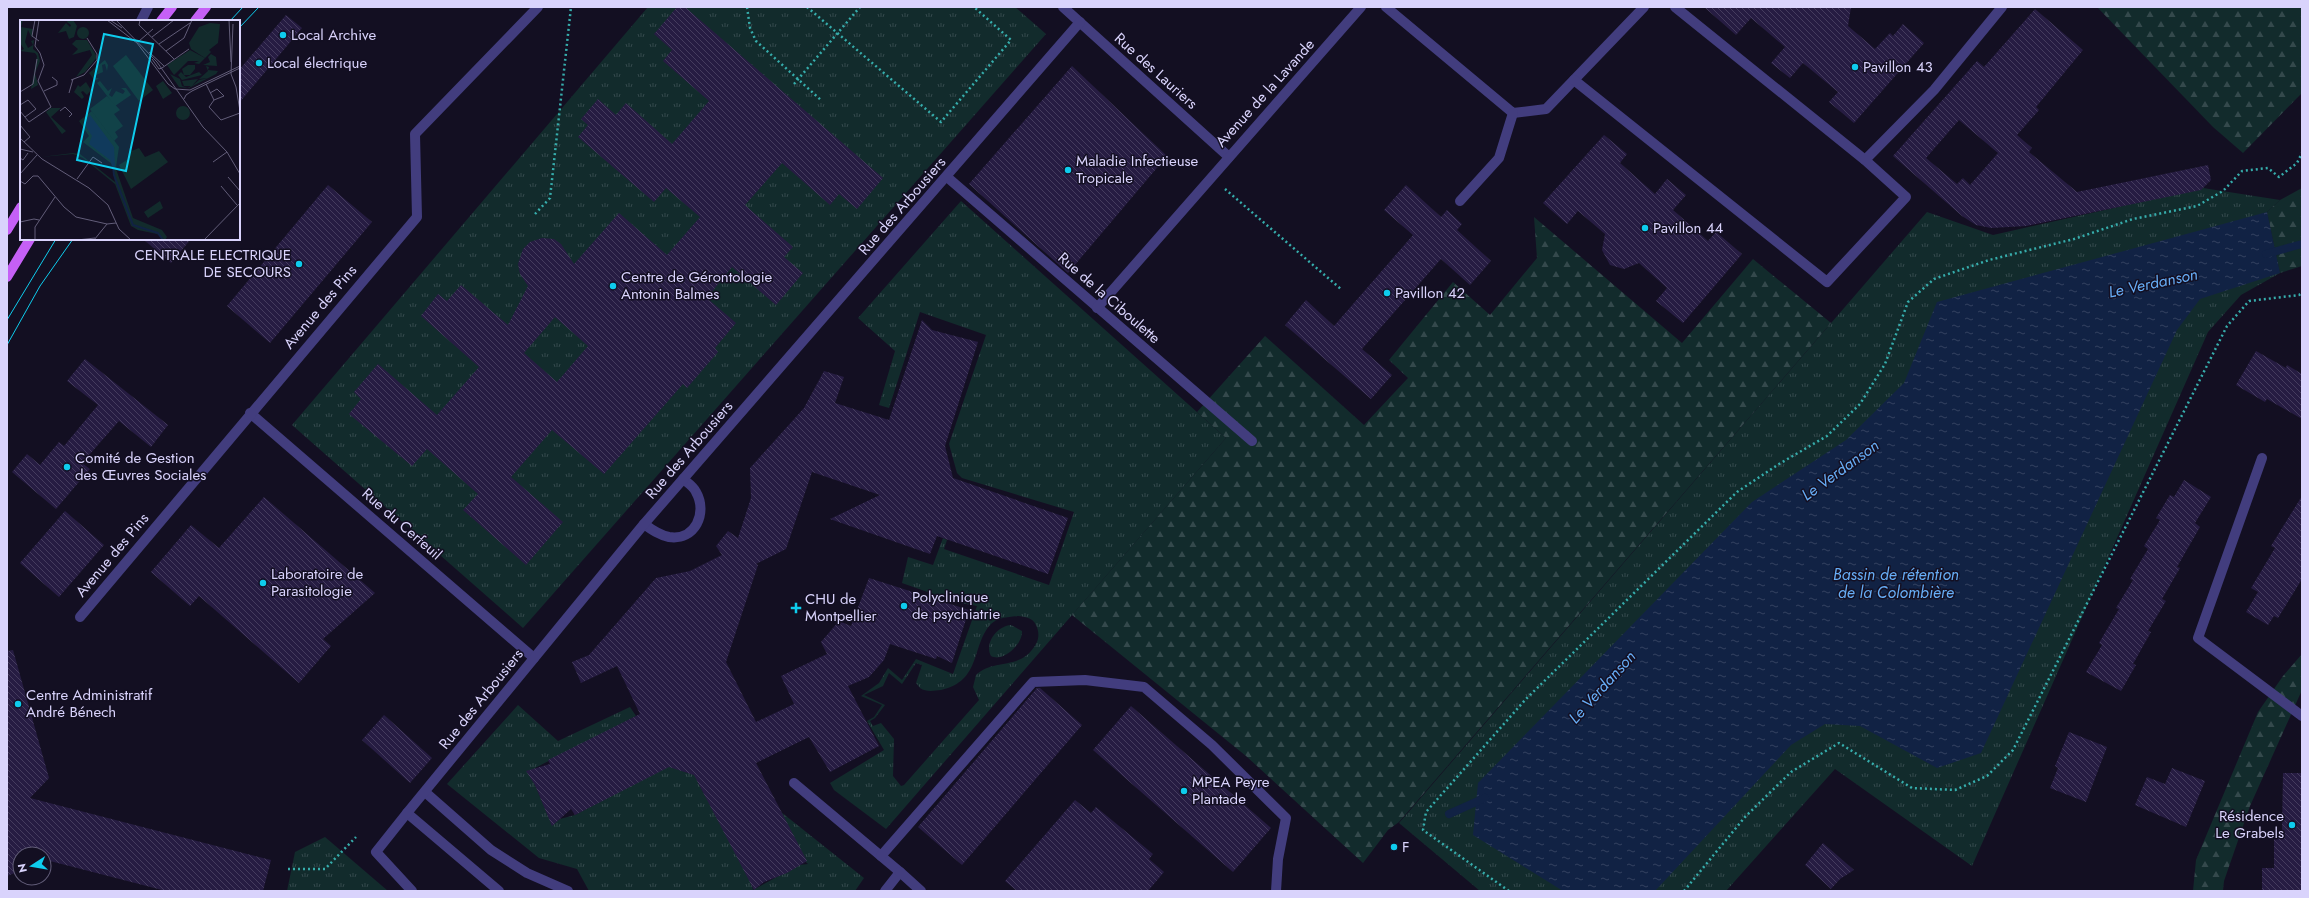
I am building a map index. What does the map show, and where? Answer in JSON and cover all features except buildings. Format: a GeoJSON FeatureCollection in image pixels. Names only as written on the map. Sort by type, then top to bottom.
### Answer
{"type":"FeatureCollection","features":[{"type":"Feature","properties":{"kind":"main road"},"geometry":{"type":"LineString","coordinates":[[162,20],[172,7]]}},
{"type":"Feature","properties":{"kind":"main road"},"geometry":{"type":"LineString","coordinates":[[196,20],[206,7]]}},
{"type":"Feature","properties":{"kind":"main road"},"geometry":{"type":"LineString","coordinates":[[7,230],[20,209]]}},
{"type":"Feature","properties":{"kind":"main road"},"geometry":{"type":"LineString","coordinates":[[7,277],[29,240]]}},
{"type":"Feature","properties":{"kind":"street"},"geometry":{"type":"LineString","coordinates":[[142,20],[148,7]]}},
{"type":"Feature","properties":{"kind":"street","name":"Avenue des Pins"},"geometry":{"type":"LineString","coordinates":[[80,617],[250,413],[417,217],[415,134],[538,7]]}},
{"type":"Feature","properties":{"kind":"street","name":"Rue des Lauriers"},"geometry":{"type":"LineString","coordinates":[[1063,7],[1229,157]]}},
{"type":"Feature","properties":{"kind":"street","name":"Avenue de la Lavande"},"geometry":{"type":"LineString","coordinates":[[1098,308],[1211,177],[1362,7]]}},
{"type":"Feature","properties":{"kind":"street"},"geometry":{"type":"LineString","coordinates":[[1386,7],[1488,94],[1513,113],[1546,109],[1644,7]]}},
{"type":"Feature","properties":{"kind":"street"},"geometry":{"type":"LineString","coordinates":[[1574,80],[1827,282],[1906,197],[1865,160],[1675,7]]}},
{"type":"Feature","properties":{"kind":"street"},"geometry":{"type":"LineString","coordinates":[[1865,160],[1934,90],[2002,7]]}},
{"type":"Feature","properties":{"kind":"street","name":"Rue des Arbousiers"},"geometry":{"type":"LineString","coordinates":[[412,891],[376,852],[407,812],[644,524],[947,177],[1080,22]]}},
{"type":"Feature","properties":{"kind":"street"},"geometry":{"type":"LineString","coordinates":[[1460,201],[1499,158],[1513,113]]}},
{"type":"Feature","properties":{"kind":"street","name":"Rue de la Ciboulette"},"geometry":{"type":"LineString","coordinates":[[947,177],[1252,441]]}},
{"type":"Feature","properties":{"kind":"street","name":"Rue du Cerfeuil"},"geometry":{"type":"LineString","coordinates":[[250,413],[534,658]]}},
{"type":"Feature","properties":{"kind":"street"},"geometry":{"type":"LineString","coordinates":[[2262,458],[2198,638],[2302,716]]}},
{"type":"Feature","properties":{"kind":"street"},"geometry":{"type":"LineString","coordinates":[[644,524],[656,533],[670,537],[682,536],[694,530],[700,519],[700,502],[696,491],[683,479]]}},
{"type":"Feature","properties":{"kind":"street"},"geometry":{"type":"LineString","coordinates":[[881,856],[1033,682],[1085,680],[1144,687],[1212,745],[1286,818],[1278,859],[1276,891]]}},
{"type":"Feature","properties":{"kind":"street"},"geometry":{"type":"LineString","coordinates":[[794,783],[921,891]]}},
{"type":"Feature","properties":{"kind":"street"},"geometry":{"type":"LineString","coordinates":[[425,792],[491,850],[527,873],[568,891]]}},
{"type":"Feature","properties":{"kind":"street"},"geometry":{"type":"LineString","coordinates":[[407,812],[499,891]]}},
{"type":"Feature","properties":{"kind":"street"},"geometry":{"type":"LineString","coordinates":[[885,891],[900,872]]}},
{"type":"Feature","properties":{"kind":"path"},"geometry":{"type":"LineString","coordinates":[[535,214],[550,198],[571,7]]}},
{"type":"Feature","properties":{"kind":"path"},"geometry":{"type":"LineString","coordinates":[[747,7],[750,28],[756,41],[822,101]]}},
{"type":"Feature","properties":{"kind":"path"},"geometry":{"type":"LineString","coordinates":[[807,7],[941,122],[1011,40],[974,7]]}},
{"type":"Feature","properties":{"kind":"path"},"geometry":{"type":"LineString","coordinates":[[794,84],[860,7]]}},
{"type":"Feature","properties":{"kind":"path"},"geometry":{"type":"LineString","coordinates":[[1509,891],[1423,830],[1426,812],[1526,699],[1737,492],[1779,464],[1827,436],[1860,404],[1885,364],[1908,302],[1934,279],[1982,262],[2074,239],[2133,219],[2197,206],[2223,191],[2242,171],[2268,168],[2280,177],[2297,163],[2302,153]]}},
{"type":"Feature","properties":{"kind":"path"},"geometry":{"type":"LineString","coordinates":[[1211,177],[1342,290]]}},
{"type":"Feature","properties":{"kind":"path"},"geometry":{"type":"LineString","coordinates":[[1684,891],[1744,817],[1791,772],[1839,743],[1912,788],[1955,790],[1987,776],[2013,750],[2226,326],[2250,301],[2299,295],[2302,293]]}},
{"type":"Feature","properties":{"kind":"path"},"geometry":{"type":"LineString","coordinates":[[288,869],[325,869],[356,837]]}},
{"type":"Feature","properties":{"kind":"green space"},"geometry":{"type":"Polygon","coordinates":[[[648,7],[1015,7],[1046,34],[523,628],[292,425],[648,7]]]}},
{"type":"Feature","properties":{"kind":"green space"},"geometry":{"type":"Polygon","coordinates":[[[2097,7],[2302,7],[2302,93],[2243,153],[2213,127],[2097,7]]]}},
{"type":"Feature","properties":{"kind":"green space","name":"Bassin de rétention de la Colombière"},"geometry":{"type":"Polygon","coordinates":[[[2203,188],[2280,200],[2267,212],[2280,273],[2241,295],[2208,332],[1972,866],[1835,769],[1726,891],[1480,891],[1399,823],[1927,212],[1993,235],[2203,188]]]}},
{"type":"Feature","properties":{"kind":"green space"},"geometry":{"type":"Polygon","coordinates":[[[2302,188],[2302,266],[2280,273],[2267,212],[2280,200],[2302,188]]]}},
{"type":"Feature","properties":{"kind":"green space"},"geometry":{"type":"Polygon","coordinates":[[[961,201],[1226,438],[886,829],[834,790],[830,783],[884,750],[867,721],[874,717],[882,705],[861,696],[879,683],[888,668],[902,680],[916,659],[953,674],[977,606],[956,602],[902,583],[908,557],[933,565],[943,538],[947,540],[944,549],[1049,585],[1074,512],[962,478],[957,473],[949,444],[986,335],[920,312],[889,408],[879,405],[895,351],[858,318],[961,201]],[[1018,616],[997,620],[991,624],[985,632],[970,671],[963,679],[954,685],[935,691],[927,691],[920,688],[916,683],[922,665],[916,663],[902,684],[889,673],[883,686],[864,695],[885,705],[875,718],[870,721],[873,726],[881,723],[894,739],[893,776],[901,786],[904,785],[979,700],[973,687],[976,675],[991,666],[1016,661],[1031,651],[1038,640],[1038,629],[1032,620],[1018,616]]]}},
{"type":"Feature","properties":{"kind":"green space"},"geometry":{"type":"Polygon","coordinates":[[[1534,217],[1682,343],[1753,259],[1831,323],[1399,822],[1388,830],[1363,863],[1246,756],[1072,615],[1226,438],[1197,412],[1265,336],[1364,425],[1408,378],[1389,360],[1453,282],[1490,315],[1537,258],[1534,217]]]}},
{"type":"Feature","properties":{"kind":"green space"},"geometry":{"type":"Polygon","coordinates":[[[1011,625],[1022,631],[1016,646],[1012,651],[1001,657],[991,656],[989,646],[993,636],[1001,628],[1011,625]]]}},
{"type":"Feature","properties":{"kind":"green space"},"geometry":{"type":"Polygon","coordinates":[[[2302,654],[2302,690],[2250,806],[2224,881],[2223,891],[2193,891],[2196,860],[2258,712],[2283,676],[2302,654]]]}},
{"type":"Feature","properties":{"kind":"green space"},"geometry":{"type":"Polygon","coordinates":[[[518,705],[558,741],[630,707],[636,716],[535,768],[535,785],[552,825],[560,819],[575,815],[662,767],[668,766],[697,776],[698,783],[749,874],[753,890],[799,865],[808,864],[800,857],[800,849],[781,812],[864,878],[855,891],[589,891],[577,869],[539,858],[447,784],[518,705]]]}},
{"type":"Feature","properties":{"kind":"green space"},"geometry":{"type":"Polygon","coordinates":[[[325,837],[388,891],[287,891],[295,852],[325,837]]]}},
{"type":"Feature","properties":{"kind":"water","name":"Bassin de rétention de la Colombière"},"geometry":{"type":"Polygon","coordinates":[[[2267,212],[2280,273],[2200,299],[2177,330],[1981,753],[1937,768],[1860,726],[1825,724],[1791,745],[1655,891],[1563,891],[1473,835],[1478,783],[1752,502],[1846,440],[1904,383],[1937,302],[2267,212]]]}},
{"type":"Feature","properties":{"kind":"waterway","name":"Le Verdanson"},"geometry":{"type":"LineString","coordinates":[[2266,254],[2302,244]]}},
{"type":"Feature","properties":{"kind":"waterway","name":"Le Verdanson"},"geometry":{"type":"LineString","coordinates":[[1449,814],[1485,798]]}},
{"type":"Feature","properties":{"kind":"tram line"},"geometry":{"type":"LineString","coordinates":[[231,20],[243,7]]}},
{"type":"Feature","properties":{"kind":"tram line"},"geometry":{"type":"LineString","coordinates":[[240,27],[259,7]]}},
{"type":"Feature","properties":{"kind":"tram line"},"geometry":{"type":"LineString","coordinates":[[7,320],[55,240]]}},
{"type":"Feature","properties":{"kind":"tram line"},"geometry":{"type":"LineString","coordinates":[[7,345],[40,286],[72,240]]}},
{"type":"Feature","properties":{"kind":"place","name":"Local Archive"},"geometry":{"type":"Point","coordinates":[283,35]}},
{"type":"Feature","properties":{"kind":"place","name":"Local électrique"},"geometry":{"type":"Point","coordinates":[259,63]}},
{"type":"Feature","properties":{"kind":"place","name":"Pavillon 43"},"geometry":{"type":"Point","coordinates":[1855,67]}},
{"type":"Feature","properties":{"kind":"place","name":"Maladie Infectieuse Tropicale"},"geometry":{"type":"Point","coordinates":[1068,170]}},
{"type":"Feature","properties":{"kind":"place","name":"Pavillon 44"},"geometry":{"type":"Point","coordinates":[1645,228]}},
{"type":"Feature","properties":{"kind":"place","name":"CENTRALE ELECTRIQUE DE SECOURS"},"geometry":{"type":"Point","coordinates":[299,264]}},
{"type":"Feature","properties":{"kind":"place","name":"Centre de Gérontologie Antonin Balmes"},"geometry":{"type":"Point","coordinates":[613,286]}},
{"type":"Feature","properties":{"kind":"place","name":"Pavillon 42"},"geometry":{"type":"Point","coordinates":[1387,293]}},
{"type":"Feature","properties":{"kind":"place","name":"Comité de Gestion des Œuvres Sociales"},"geometry":{"type":"Point","coordinates":[67,467]}},
{"type":"Feature","properties":{"kind":"place","name":"Laboratoire de Parasitologie"},"geometry":{"type":"Point","coordinates":[263,583]}},
{"type":"Feature","properties":{"kind":"place","name":"Polyclinique de psychiatrie"},"geometry":{"type":"Point","coordinates":[904,606]}},
{"type":"Feature","properties":{"kind":"place","name":"CHU de Montpellier"},"geometry":{"type":"Point","coordinates":[796,608]}},
{"type":"Feature","properties":{"kind":"place","name":"Centre Administratif André Bénech"},"geometry":{"type":"Point","coordinates":[18,704]}},
{"type":"Feature","properties":{"kind":"place","name":"MPEA Peyre Plantade"},"geometry":{"type":"Point","coordinates":[1184,791]}},
{"type":"Feature","properties":{"kind":"place","name":"Résidence Le Grabels"},"geometry":{"type":"Point","coordinates":[2292,825]}},
{"type":"Feature","properties":{"kind":"place","name":"F"},"geometry":{"type":"Point","coordinates":[1394,847]}}]}
